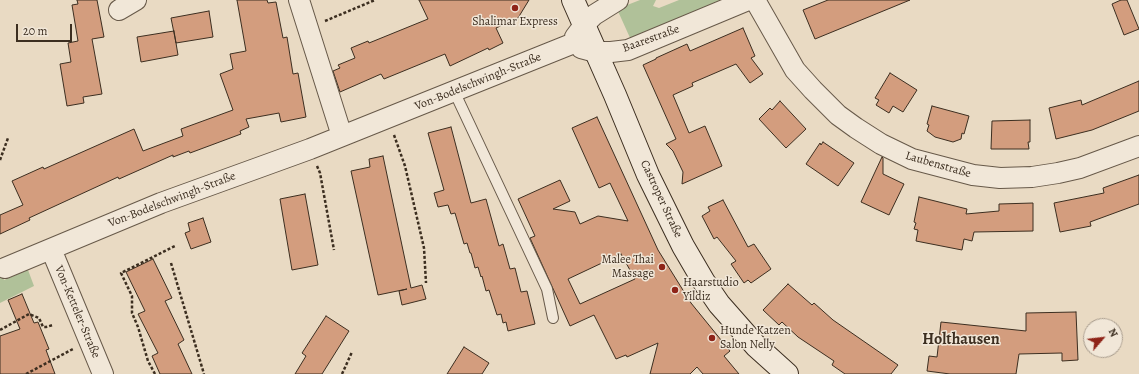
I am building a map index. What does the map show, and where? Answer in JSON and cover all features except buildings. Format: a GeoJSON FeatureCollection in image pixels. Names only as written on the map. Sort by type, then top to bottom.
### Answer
{"type":"FeatureCollection","features":[{"type":"Feature","properties":{"kind":"main road","name":"Castroper Straße"},"geometry":{"type":"LineString","coordinates":[[573,0],[666,212],[683,246],[704,282],[736,325],[756,346],[787,374]]}},
{"type":"Feature","properties":{"kind":"street"},"geometry":{"type":"LineString","coordinates":[[119,10],[136,0]]}},
{"type":"Feature","properties":{"kind":"street"},"geometry":{"type":"LineString","coordinates":[[299,0],[342,136]]}},
{"type":"Feature","properties":{"kind":"street"},"geometry":{"type":"LineString","coordinates":[[569,46],[584,25],[594,15],[618,0]]}},
{"type":"Feature","properties":{"kind":"street","name":"Baarestraße"},"geometry":{"type":"LineString","coordinates":[[569,46],[596,52],[628,50],[748,0]]}},
{"type":"Feature","properties":{"kind":"street","name":"Laubenstraße"},"geometry":{"type":"LineString","coordinates":[[755,0],[795,70],[813,90],[838,115],[856,128],[881,144],[912,159],[973,176],[1000,178],[1032,177],[1080,168],[1139,146]]}},
{"type":"Feature","properties":{"kind":"street","name":"Von-Bodelschwingh-Straße"},"geometry":{"type":"LineString","coordinates":[[5,268],[161,203],[310,149],[569,46]]}},
{"type":"Feature","properties":{"kind":"street","name":"Von-Ketteler-Straße"},"geometry":{"type":"LineString","coordinates":[[51,249],[103,374]]}},
{"type":"Feature","properties":{"kind":"lane"},"geometry":{"type":"LineString","coordinates":[[454,91],[547,289],[553,318]]}},
{"type":"Feature","properties":{"kind":"path"},"geometry":{"type":"LineString","coordinates":[[308,27],[375,0]]}},
{"type":"Feature","properties":{"kind":"path"},"geometry":{"type":"LineString","coordinates":[[387,118],[399,145],[405,166],[424,248],[426,283]]}},
{"type":"Feature","properties":{"kind":"path"},"geometry":{"type":"LineString","coordinates":[[0,160],[8,138]]}},
{"type":"Feature","properties":{"kind":"path"},"geometry":{"type":"LineString","coordinates":[[310,149],[320,173],[334,250]]}},
{"type":"Feature","properties":{"kind":"path"},"geometry":{"type":"LineString","coordinates":[[155,374],[148,361],[138,327],[132,313],[132,296],[121,273],[175,246]]}},
{"type":"Feature","properties":{"kind":"path"},"geometry":{"type":"LineString","coordinates":[[171,263],[204,374]]}},
{"type":"Feature","properties":{"kind":"path"},"geometry":{"type":"LineString","coordinates":[[0,330],[29,314],[40,318],[43,327],[46,328],[53,325]]}},
{"type":"Feature","properties":{"kind":"path"},"geometry":{"type":"LineString","coordinates":[[27,374],[89,340]]}},
{"type":"Feature","properties":{"kind":"path"},"geometry":{"type":"LineString","coordinates":[[342,374],[352,352]]}},
{"type":"Feature","properties":{"kind":"green space"},"geometry":{"type":"Polygon","coordinates":[[[640,0],[656,0],[653,6],[659,8],[679,0],[723,0],[631,40],[617,9],[640,0]]]}},
{"type":"Feature","properties":{"kind":"green space"},"geometry":{"type":"Polygon","coordinates":[[[28,270],[34,286],[0,303],[0,271],[4,280],[28,270]]]}},
{"type":"Feature","properties":{"kind":"place","name":"Shalimar Express"},"geometry":{"type":"Point","coordinates":[515,8]}},
{"type":"Feature","properties":{"kind":"place","name":"Malee Thai Massage"},"geometry":{"type":"Point","coordinates":[662,267]}},
{"type":"Feature","properties":{"kind":"place","name":"Haarstudio Yildiz"},"geometry":{"type":"Point","coordinates":[675,290]}},
{"type":"Feature","properties":{"kind":"place","name":"Hunde Katzen Salon Nelly"},"geometry":{"type":"Point","coordinates":[712,338]}},
{"type":"Feature","properties":{"kind":"district","name":"Holthausen"},"geometry":{"type":"Point","coordinates":[961,340]}}]}
